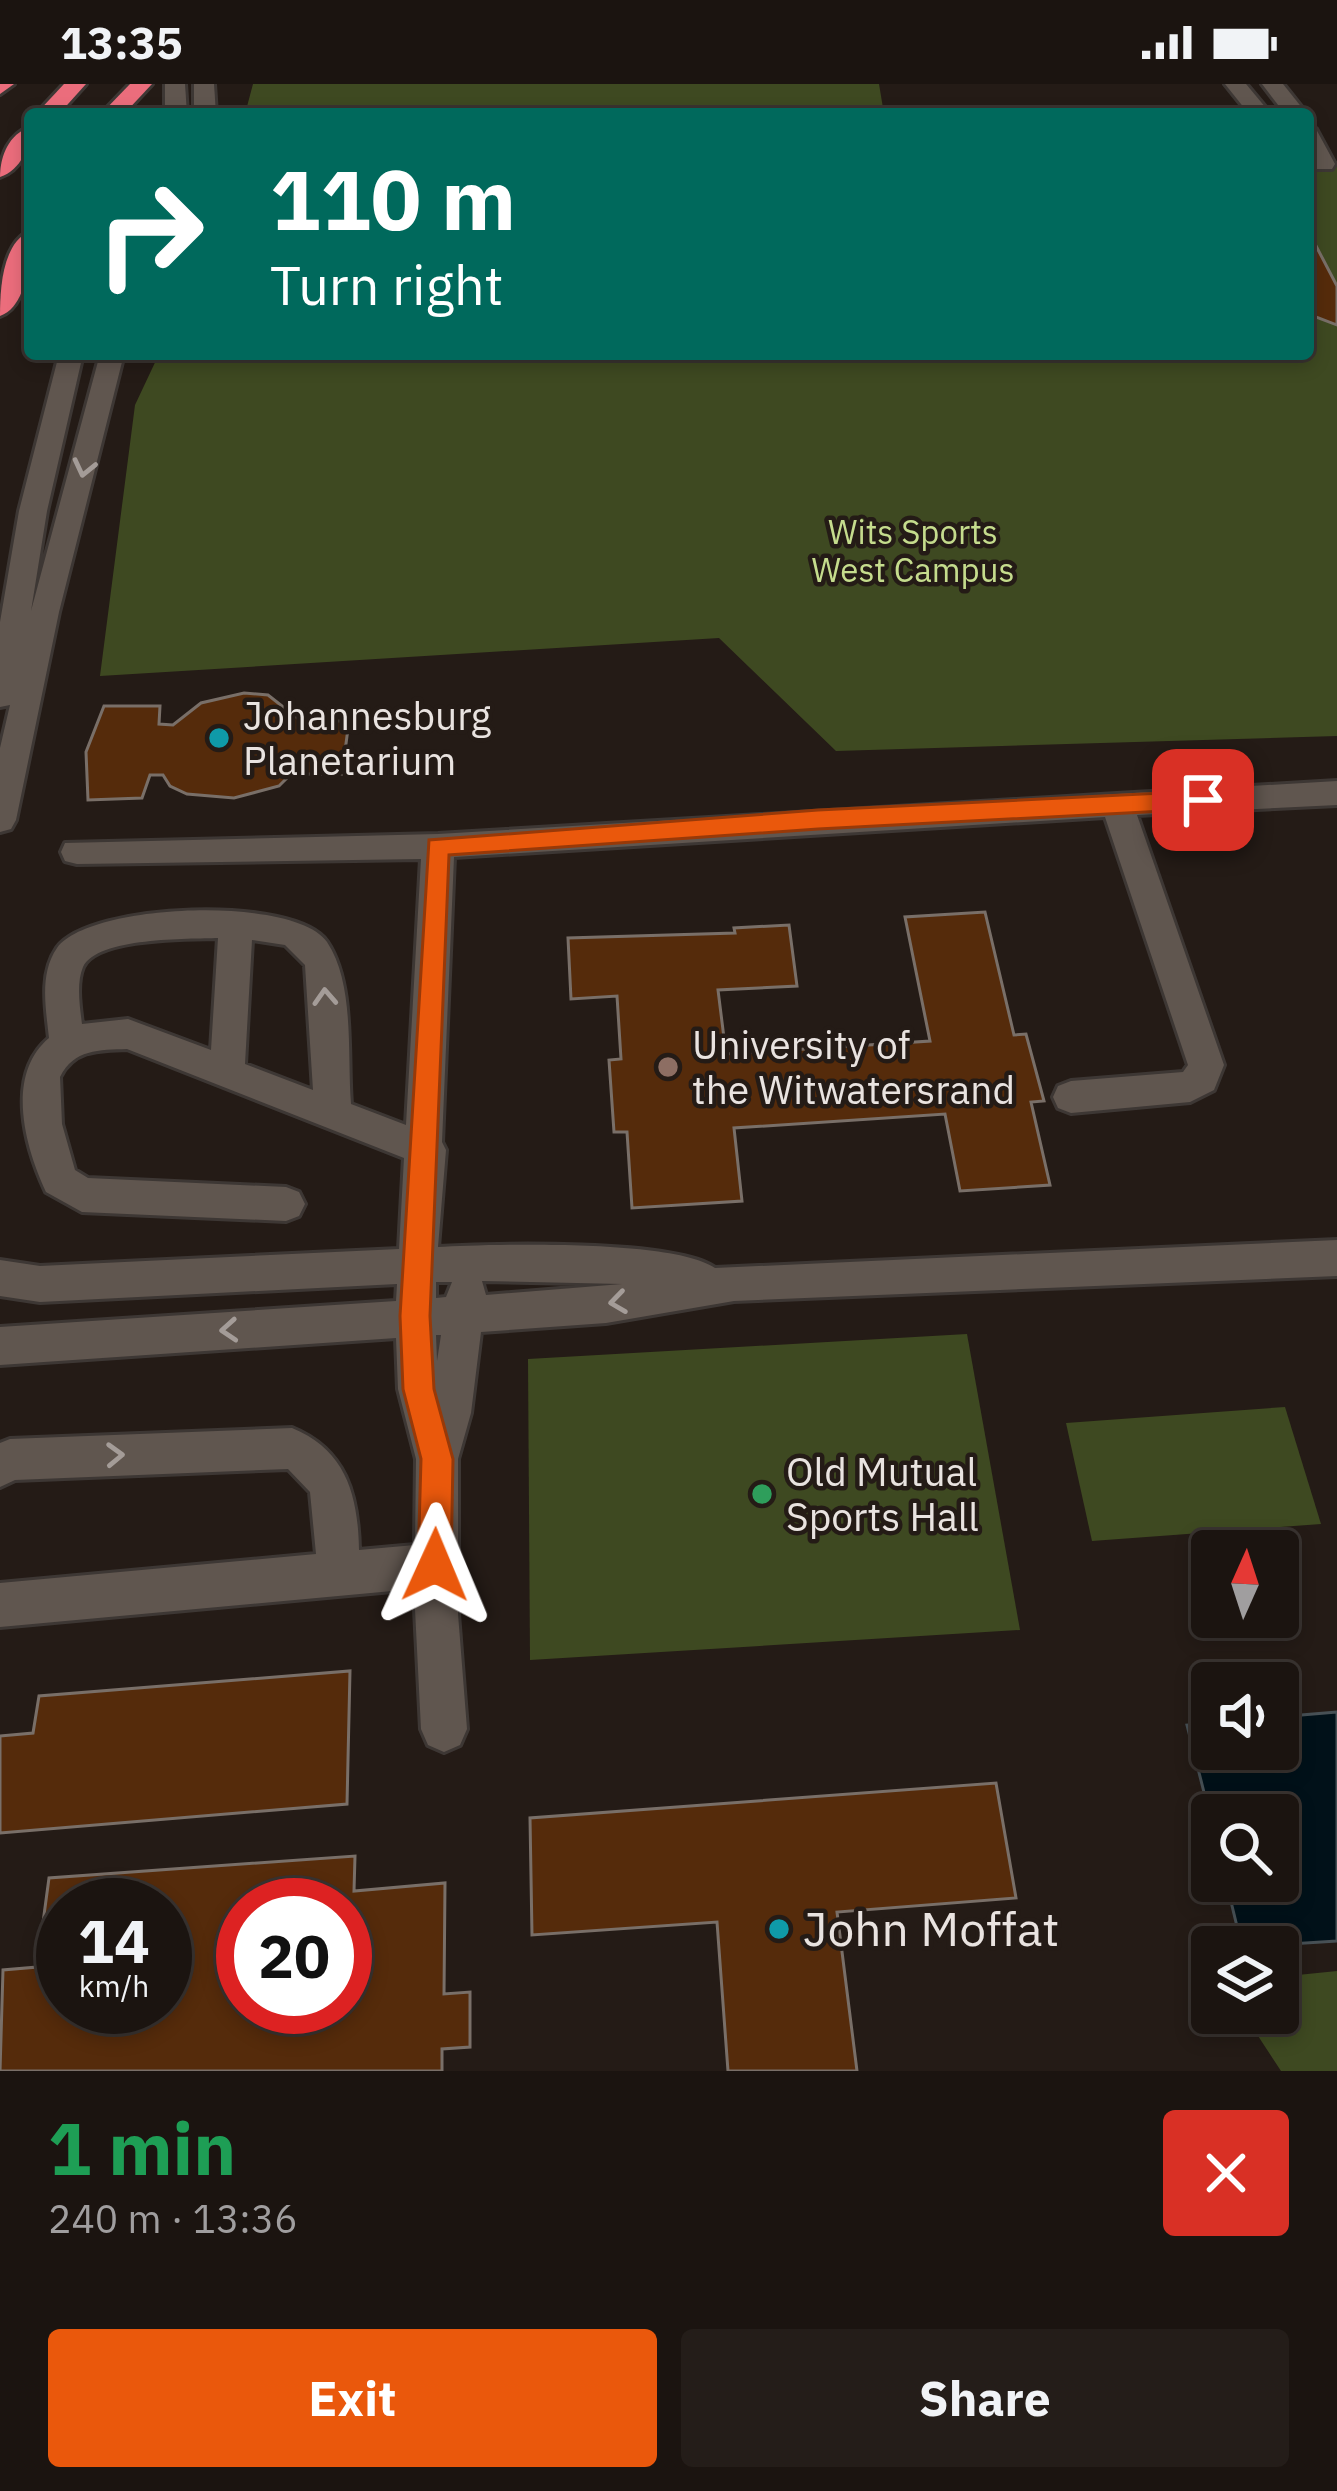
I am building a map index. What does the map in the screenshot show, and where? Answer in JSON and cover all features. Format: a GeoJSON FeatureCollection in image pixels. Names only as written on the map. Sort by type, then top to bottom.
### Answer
{"type":"FeatureCollection","features":[{"type":"Feature","properties":{"kind":"highway"},"geometry":{"type":"LineString","coordinates":[[53,108],[76,84]]}},
{"type":"Feature","properties":{"kind":"highway"},"geometry":{"type":"LineString","coordinates":[[118,108],[142,84]]}},
{"type":"Feature","properties":{"kind":"highway"},"geometry":{"type":"LineString","coordinates":[[0,170],[24,140]]}},
{"type":"Feature","properties":{"kind":"highway"},"geometry":{"type":"LineString","coordinates":[[0,309],[24,252]]}},
{"type":"Feature","properties":{"kind":"street"},"geometry":{"type":"LineString","coordinates":[[1235,84],[1255,108]]}},
{"type":"Feature","properties":{"kind":"street"},"geometry":{"type":"LineString","coordinates":[[1272,84],[1291,108]]}},
{"type":"Feature","properties":{"kind":"street"},"geometry":{"type":"LineString","coordinates":[[0,704],[33,512],[70,360]]}},
{"type":"Feature","properties":{"kind":"street"},"geometry":{"type":"LineString","coordinates":[[0,820],[6,759],[111,360]]}},
{"type":"Feature","properties":{"kind":"street"},"geometry":{"type":"LineString","coordinates":[[0,514],[74,510]]}},
{"type":"Feature","properties":{"kind":"street"},"geometry":{"type":"LineString","coordinates":[[77,852],[437,846],[1337,793]]}},
{"type":"Feature","properties":{"kind":"street"},"geometry":{"type":"LineString","coordinates":[[1071,1097],[1190,1087],[1201,1078],[1206,1065],[1117,805]]}},
{"type":"Feature","properties":{"kind":"street"},"geometry":{"type":"LineString","coordinates":[[437,846],[427,1150],[415,1316],[418,1389],[437,1459]]}},
{"type":"Feature","properties":{"kind":"street"},"geometry":{"type":"LineString","coordinates":[[67,1046],[63,982],[69,958],[79,945],[97,937],[172,927],[283,931],[316,951],[324,971],[333,1113]]}},
{"type":"Feature","properties":{"kind":"street"},"geometry":{"type":"LineString","coordinates":[[226,1072],[236,927]]}},
{"type":"Feature","properties":{"kind":"street"},"geometry":{"type":"LineString","coordinates":[[286,1204],[82,1196],[59,1180],[37,1096],[41,1071],[67,1046],[101,1033],[128,1034],[427,1150]]}},
{"type":"Feature","properties":{"kind":"street"},"geometry":{"type":"LineString","coordinates":[[0,1346],[606,1305],[734,1283],[1337,1258]]}},
{"type":"Feature","properties":{"kind":"street"},"geometry":{"type":"LineString","coordinates":[[444,1729],[435,1565],[437,1459],[467,1313],[466,1263]]}},
{"type":"Feature","properties":{"kind":"street"},"geometry":{"type":"LineString","coordinates":[[0,1278],[40,1284],[416,1264],[601,1263],[734,1283]]}},
{"type":"Feature","properties":{"kind":"street"},"geometry":{"type":"LineString","coordinates":[[0,1466],[10,1460],[292,1448],[307,1454],[326,1476],[337,1510],[337,1573]]}},
{"type":"Feature","properties":{"kind":"street"},"geometry":{"type":"LineString","coordinates":[[0,1605],[435,1565]]}},
{"type":"Feature","properties":{"kind":"green space"},"geometry":{"type":"Polygon","coordinates":[[[253,84],[879,84],[883,108],[247,108],[253,84]]]}},
{"type":"Feature","properties":{"kind":"green space","name":"Wits Sports West Campus"},"geometry":{"type":"Polygon","coordinates":[[[1314,161],[1337,161],[1337,736],[836,751],[719,638],[100,676],[135,405],[156,360],[1314,360],[1314,161]]]}},
{"type":"Feature","properties":{"kind":"green space","name":"Old Mutual Sports Hall"},"geometry":{"type":"Polygon","coordinates":[[[967,1334],[1020,1630],[530,1660],[528,1359],[967,1334]]]}},
{"type":"Feature","properties":{"kind":"green space"},"geometry":{"type":"Polygon","coordinates":[[[1285,1407],[1321,1524],[1191,1530],[1191,1534],[1092,1541],[1066,1423],[1285,1407]]]}},
{"type":"Feature","properties":{"kind":"green space"},"geometry":{"type":"Polygon","coordinates":[[[1337,1971],[1337,2071],[1281,2071],[1257,2034],[1299,2034],[1299,1975],[1337,1971]]]}},
{"type":"Feature","properties":{"kind":"shaded area"},"geometry":{"type":"Polygon","coordinates":[[[1337,1712],[1337,1941],[1299,1943],[1299,1926],[1237,1926],[1231,1902],[1299,1902],[1299,1794],[1204,1794],[1198,1770],[1299,1770],[1299,1715],[1337,1712]]]}},
{"type":"Feature","properties":{"kind":"building"},"geometry":{"type":"Polygon","coordinates":[[[1314,244],[1337,286],[1337,325],[1314,316],[1314,244]]]}},
{"type":"Feature","properties":{"kind":"building","name":"Johannesburg Planetarium"},"geometry":{"type":"Polygon","coordinates":[[[244,693],[268,695],[301,721],[349,721],[342,774],[291,774],[279,786],[234,798],[187,794],[170,786],[163,775],[150,775],[142,798],[88,800],[86,752],[104,706],[160,706],[159,724],[173,725],[201,703],[244,693]]]}},
{"type":"Feature","properties":{"kind":"building"},"geometry":{"type":"Polygon","coordinates":[[[985,912],[1014,1035],[1026,1034],[1044,1101],[1031,1102],[1050,1185],[960,1191],[945,1114],[734,1128],[742,1201],[632,1208],[627,1132],[614,1132],[609,1060],[621,1059],[617,996],[571,999],[568,938],[735,933],[734,928],[789,925],[797,986],[718,990],[726,1054],[930,1041],[905,917],[985,912]]]}},
{"type":"Feature","properties":{"kind":"building"},"geometry":{"type":"Polygon","coordinates":[[[350,1671],[347,1804],[0,1833],[0,1736],[33,1733],[39,1696],[350,1671]]]}},
{"type":"Feature","properties":{"kind":"building","name":"John Moffat"},"geometry":{"type":"Polygon","coordinates":[[[996,1783],[1016,1898],[837,1912],[857,2071],[728,2071],[717,1922],[532,1935],[530,1818],[996,1783]]]}},
{"type":"Feature","properties":{"kind":"building"},"geometry":{"type":"Polygon","coordinates":[[[355,1856],[354,1878],[216,1878],[216,2034],[372,2034],[372,1889],[445,1883],[444,1994],[470,1992],[470,2047],[442,2049],[442,2071],[0,2071],[3,1970],[36,1967],[36,2034],[192,2034],[192,1878],[49,1878],[355,1856]]]}},
{"type":"Feature","properties":{"kind":"place","name":"Johannesburg Planetarium"},"geometry":{"type":"Point","coordinates":[219,738]}},
{"type":"Feature","properties":{"kind":"place","name":"University of the Witwatersrand"},"geometry":{"type":"Point","coordinates":[668,1067]}},
{"type":"Feature","properties":{"kind":"place","name":"Old Mutual Sports Hall"},"geometry":{"type":"Point","coordinates":[762,1494]}},
{"type":"Feature","properties":{"kind":"place","name":"John Moffat"},"geometry":{"type":"Point","coordinates":[779,1929]}},
{"type":"Feature","properties":{"kind":"route"},"geometry":{"type":"LineString","coordinates":[[435,1565],[437,1459],[418,1389],[415,1316],[427,1150],[437,846],[1203,800]]}}]}
